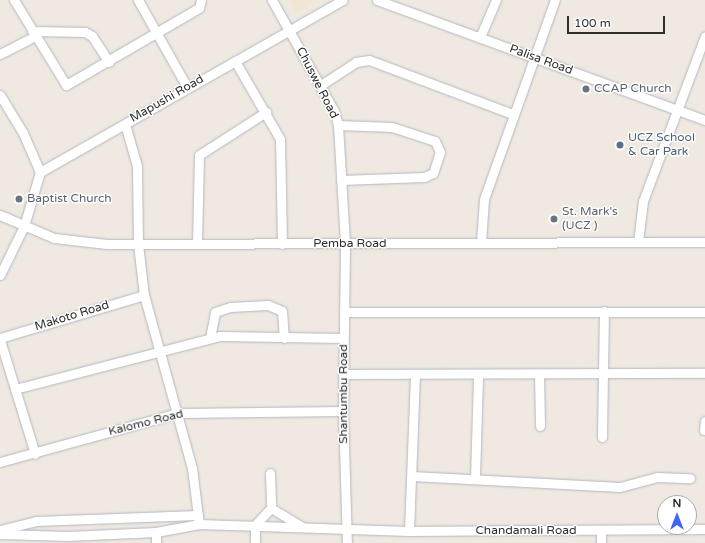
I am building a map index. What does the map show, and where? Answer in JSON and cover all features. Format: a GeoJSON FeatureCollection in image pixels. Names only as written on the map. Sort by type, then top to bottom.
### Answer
{"type":"FeatureCollection","features":[{"type":"Feature","properties":{"kind":"street"},"geometry":{"type":"LineString","coordinates":[[14,0],[66,85],[109,62],[200,8],[202,0]]}},
{"type":"Feature","properties":{"kind":"street"},"geometry":{"type":"LineString","coordinates":[[138,0],[187,87]]}},
{"type":"Feature","properties":{"kind":"street","name":"Chuswe Road"},"geometry":{"type":"LineString","coordinates":[[272,0],[321,85],[338,125],[345,244]]}},
{"type":"Feature","properties":{"kind":"street","name":"Mapushi Road"},"geometry":{"type":"LineString","coordinates":[[40,172],[187,87],[343,0]]}},
{"type":"Feature","properties":{"kind":"street","name":"Palisa Road"},"geometry":{"type":"LineString","coordinates":[[377,0],[705,120]]}},
{"type":"Feature","properties":{"kind":"street"},"geometry":{"type":"LineString","coordinates":[[480,37],[496,0]]}},
{"type":"Feature","properties":{"kind":"street"},"geometry":{"type":"LineString","coordinates":[[481,243],[484,199],[513,114],[555,0]]}},
{"type":"Feature","properties":{"kind":"street"},"geometry":{"type":"LineString","coordinates":[[0,54],[34,33],[85,32],[92,36],[109,62]]}},
{"type":"Feature","properties":{"kind":"street"},"geometry":{"type":"LineString","coordinates":[[638,242],[643,201],[677,110],[701,60],[705,36]]}},
{"type":"Feature","properties":{"kind":"street"},"geometry":{"type":"LineString","coordinates":[[321,85],[356,62],[369,60],[513,114]]}},
{"type":"Feature","properties":{"kind":"street"},"geometry":{"type":"LineString","coordinates":[[235,61],[266,112],[281,146],[282,244]]}},
{"type":"Feature","properties":{"kind":"street"},"geometry":{"type":"LineString","coordinates":[[0,95],[23,133],[40,172],[24,226],[0,275]]}},
{"type":"Feature","properties":{"kind":"street"},"geometry":{"type":"LineString","coordinates":[[197,244],[200,155],[266,112]]}},
{"type":"Feature","properties":{"kind":"street"},"geometry":{"type":"LineString","coordinates":[[125,124],[138,172],[138,244],[144,295],[178,413],[192,468],[198,519]]}},
{"type":"Feature","properties":{"kind":"street"},"geometry":{"type":"LineString","coordinates":[[338,125],[392,127],[435,141],[440,152],[433,173],[424,177],[342,180]]}},
{"type":"Feature","properties":{"kind":"street","name":"Pemba Road"},"geometry":{"type":"LineString","coordinates":[[0,215],[46,235],[76,242],[138,244],[345,244],[705,242]]}},
{"type":"Feature","properties":{"kind":"street","name":"Shantumbu Road"},"geometry":{"type":"LineString","coordinates":[[345,244],[343,411],[347,543]]}},
{"type":"Feature","properties":{"kind":"street","name":"Makoto Road"},"geometry":{"type":"LineString","coordinates":[[0,339],[144,295]]}},
{"type":"Feature","properties":{"kind":"street"},"geometry":{"type":"LineString","coordinates":[[210,338],[214,312],[230,307],[268,305],[282,311],[284,338]]}},
{"type":"Feature","properties":{"kind":"street"},"geometry":{"type":"LineString","coordinates":[[602,437],[604,311]]}},
{"type":"Feature","properties":{"kind":"street"},"geometry":{"type":"LineString","coordinates":[[344,312],[705,312]]}},
{"type":"Feature","properties":{"kind":"street"},"geometry":{"type":"LineString","coordinates":[[15,389],[159,350],[210,338],[344,338]]}},
{"type":"Feature","properties":{"kind":"street"},"geometry":{"type":"LineString","coordinates":[[0,339],[35,454]]}},
{"type":"Feature","properties":{"kind":"street"},"geometry":{"type":"LineString","coordinates":[[343,374],[478,375],[705,373]]}},
{"type":"Feature","properties":{"kind":"street"},"geometry":{"type":"LineString","coordinates":[[539,374],[540,426]]}},
{"type":"Feature","properties":{"kind":"street"},"geometry":{"type":"LineString","coordinates":[[409,531],[415,375]]}},
{"type":"Feature","properties":{"kind":"street"},"geometry":{"type":"LineString","coordinates":[[475,478],[478,375]]}},
{"type":"Feature","properties":{"kind":"street","name":"Kalomo Road"},"geometry":{"type":"LineString","coordinates":[[0,462],[35,454],[178,413],[343,411]]}},
{"type":"Feature","properties":{"kind":"street"},"geometry":{"type":"LineString","coordinates":[[255,543],[255,525],[271,508],[270,473]]}},
{"type":"Feature","properties":{"kind":"street"},"geometry":{"type":"LineString","coordinates":[[412,476],[620,486],[657,477],[690,478]]}},
{"type":"Feature","properties":{"kind":"street"},"geometry":{"type":"LineString","coordinates":[[271,508],[302,526]]}},
{"type":"Feature","properties":{"kind":"street"},"geometry":{"type":"LineString","coordinates":[[0,530],[36,521],[198,519]]}},
{"type":"Feature","properties":{"kind":"street"},"geometry":{"type":"LineString","coordinates":[[0,534],[68,536],[156,532],[198,519]]}},
{"type":"Feature","properties":{"kind":"street","name":"Chandamali Road"},"geometry":{"type":"LineString","coordinates":[[198,519],[255,525],[302,526],[347,530],[601,531],[705,529]]}},
{"type":"Feature","properties":{"kind":"street"},"geometry":{"type":"LineString","coordinates":[[601,531],[601,543]]}},
{"type":"Feature","properties":{"kind":"street"},"geometry":{"type":"LineString","coordinates":[[156,532],[156,543]]}},
{"type":"Feature","properties":{"kind":"shaded area"},"geometry":{"type":"Polygon","coordinates":[[[289,0],[317,0],[296,13],[289,0]]]}},
{"type":"Feature","properties":{"kind":"place","name":"CCAP Church"},"geometry":{"type":"Point","coordinates":[586,89]}},
{"type":"Feature","properties":{"kind":"place","name":"UCZ School & Car Park"},"geometry":{"type":"Point","coordinates":[620,145]}},
{"type":"Feature","properties":{"kind":"place","name":"Baptist Church"},"geometry":{"type":"Point","coordinates":[19,199]}},
{"type":"Feature","properties":{"kind":"place","name":"St. Mark's (UCZ )"},"geometry":{"type":"Point","coordinates":[554,219]}}]}
